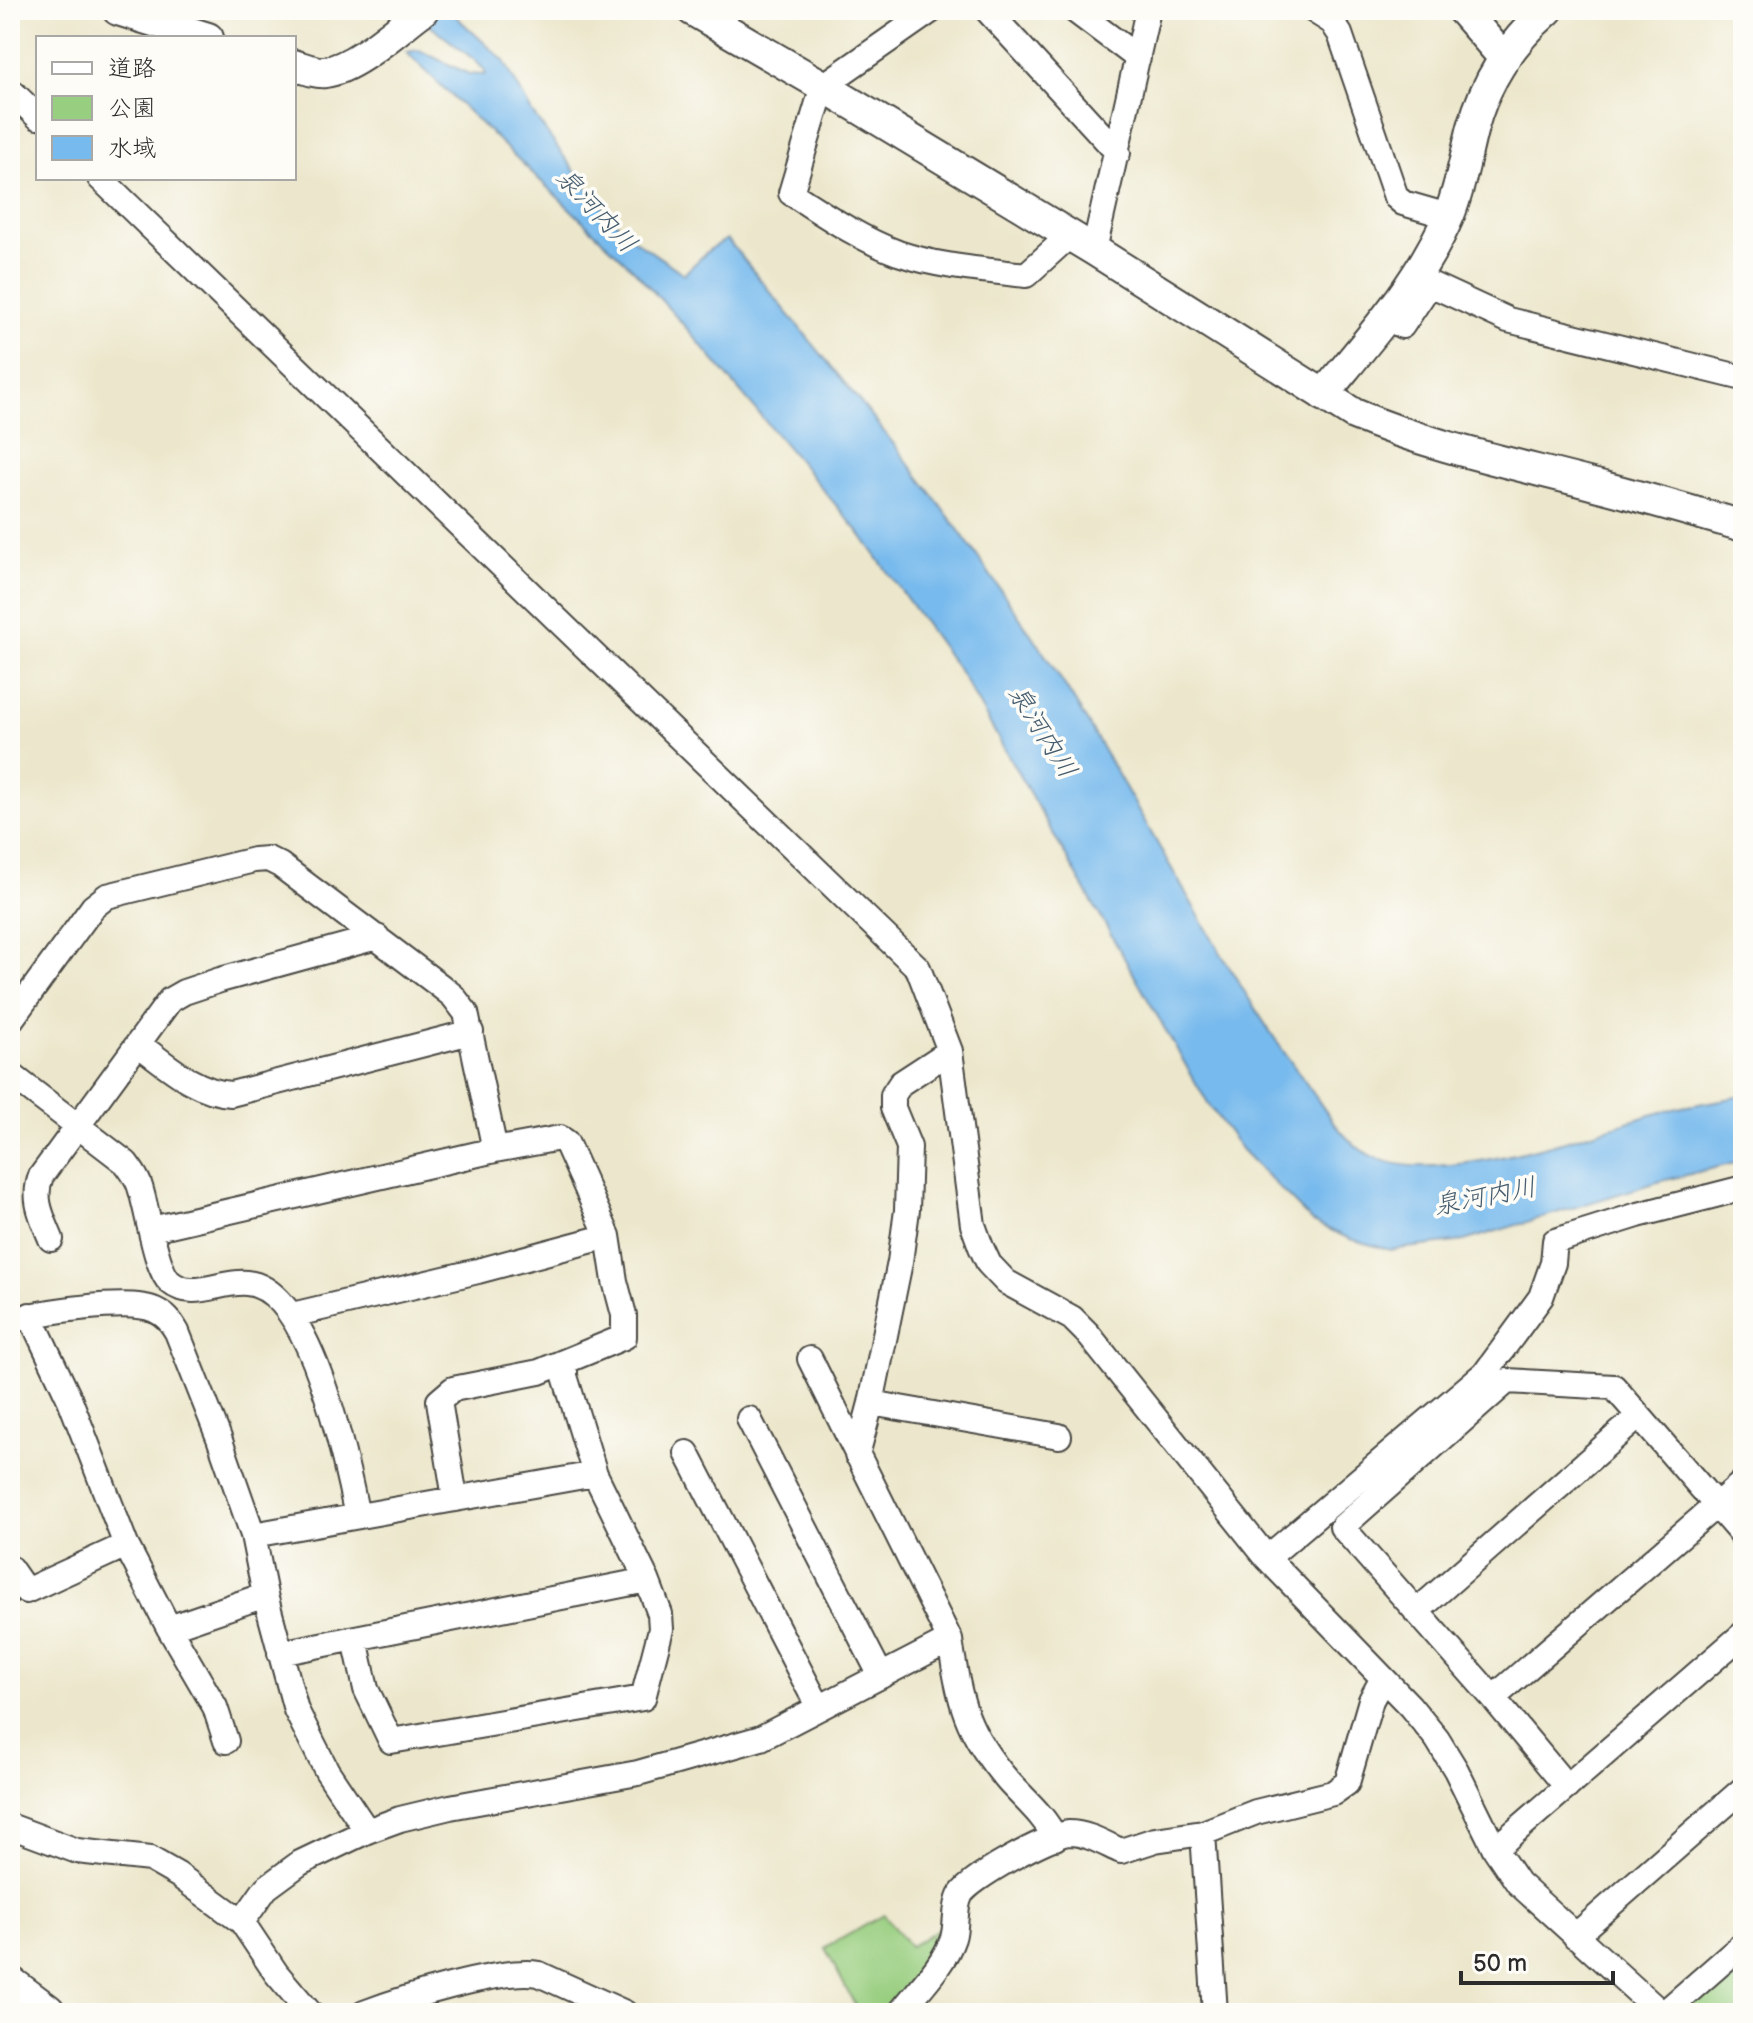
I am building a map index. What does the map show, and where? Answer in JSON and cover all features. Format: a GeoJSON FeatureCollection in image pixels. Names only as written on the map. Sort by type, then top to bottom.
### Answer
{"type":"FeatureCollection","features":[{"type":"Feature","properties":{"kind":"main road"},"geometry":{"type":"LineString","coordinates":[[10,1986],[46,2013]]}},
{"type":"Feature","properties":{"kind":"street"},"geometry":{"type":"LineString","coordinates":[[118,10],[202,36]]}},
{"type":"Feature","properties":{"kind":"street"},"geometry":{"type":"LineString","coordinates":[[296,65],[325,72],[342,67],[423,10]]}},
{"type":"Feature","properties":{"kind":"street"},"geometry":{"type":"LineString","coordinates":[[692,10],[1082,243],[1354,414],[1397,432],[1466,453],[1743,526]]}},
{"type":"Feature","properties":{"kind":"street"},"geometry":{"type":"LineString","coordinates":[[932,10],[823,86],[791,193],[843,227],[898,253],[950,265],[1026,275],[1082,243],[1118,153],[1148,10]]}},
{"type":"Feature","properties":{"kind":"street"},"geometry":{"type":"LineString","coordinates":[[987,10],[1118,153]]}},
{"type":"Feature","properties":{"kind":"street"},"geometry":{"type":"LineString","coordinates":[[1074,10],[1138,58]]}},
{"type":"Feature","properties":{"kind":"street"},"geometry":{"type":"LineString","coordinates":[[1313,10],[1332,22],[1340,34],[1396,197],[1403,203],[1448,216]]}},
{"type":"Feature","properties":{"kind":"street"},"geometry":{"type":"LineString","coordinates":[[1462,10],[1503,57]]}},
{"type":"Feature","properties":{"kind":"street"},"geometry":{"type":"LineString","coordinates":[[1323,395],[1387,317],[1423,264],[1448,216],[1463,177],[1474,126],[1486,90],[1503,57],[1529,26],[1548,10]]}},
{"type":"Feature","properties":{"kind":"street"},"geometry":{"type":"LineString","coordinates":[[10,90],[36,115]]}},
{"type":"Feature","properties":{"kind":"street"},"geometry":{"type":"LineString","coordinates":[[102,180],[918,968],[950,1051],[973,1225],[989,1264],[1006,1282],[1072,1318],[1088,1334],[1183,1449],[1267,1558],[1383,1678],[1437,1739],[1495,1849],[1518,1883],[1663,2013],[1743,1944]]}},
{"type":"Feature","properties":{"kind":"street"},"geometry":{"type":"LineString","coordinates":[[1387,317],[1402,326],[1430,284],[1508,320],[1743,378]]}},
{"type":"Feature","properties":{"kind":"street"},"geometry":{"type":"LineString","coordinates":[[10,1021],[93,907],[107,896],[268,859],[453,996],[466,1013],[495,1150]]}},
{"type":"Feature","properties":{"kind":"street"},"geometry":{"type":"LineString","coordinates":[[51,1239],[37,1203],[36,1189],[41,1176],[170,1000],[184,992],[377,937]]}},
{"type":"Feature","properties":{"kind":"street"},"geometry":{"type":"LineString","coordinates":[[138,1044],[199,1088],[231,1094],[471,1032]]}},
{"type":"Feature","properties":{"kind":"street"},"geometry":{"type":"LineString","coordinates":[[857,1455],[900,1262],[907,1210],[909,1147],[893,1108],[893,1095],[901,1083],[950,1051]]}},
{"type":"Feature","properties":{"kind":"street"},"geometry":{"type":"LineString","coordinates":[[10,1074],[126,1163],[139,1182],[160,1265],[167,1280],[177,1287],[194,1290],[248,1283],[270,1294],[292,1315],[322,1380],[342,1446],[357,1516]]}},
{"type":"Feature","properties":{"kind":"street"},"geometry":{"type":"LineString","coordinates":[[152,1229],[495,1150],[560,1138],[566,1142],[608,1236],[624,1315],[624,1337],[539,1372],[453,1389],[439,1401],[455,1498]]}},
{"type":"Feature","properties":{"kind":"street"},"geometry":{"type":"LineString","coordinates":[[1267,1558],[1486,1372],[1541,1297],[1553,1263],[1555,1241],[1638,1215],[1743,1188]]}},
{"type":"Feature","properties":{"kind":"street"},"geometry":{"type":"LineString","coordinates":[[292,1315],[478,1271],[608,1236]]}},
{"type":"Feature","properties":{"kind":"street"},"geometry":{"type":"LineString","coordinates":[[226,1741],[215,1707],[126,1545],[70,1400],[20,1318],[138,1304],[156,1310],[169,1319],[219,1438],[253,1535],[265,1595],[296,1710],[327,1771],[367,1831]]}},
{"type":"Feature","properties":{"kind":"street"},"geometry":{"type":"LineString","coordinates":[[810,1359],[950,1640],[963,1712],[982,1748],[1047,1821],[1055,1838]]}},
{"type":"Feature","properties":{"kind":"street"},"geometry":{"type":"LineString","coordinates":[[355,1639],[366,1689],[391,1741],[643,1698],[661,1629],[660,1614],[647,1580],[595,1474],[565,1376],[565,1362]]}},
{"type":"Feature","properties":{"kind":"street"},"geometry":{"type":"LineString","coordinates":[[1567,1787],[1342,1527],[1507,1381],[1614,1387],[1743,1536]]}},
{"type":"Feature","properties":{"kind":"street"},"geometry":{"type":"LineString","coordinates":[[871,1403],[1059,1436]]}},
{"type":"Feature","properties":{"kind":"street"},"geometry":{"type":"LineString","coordinates":[[1416,1612],[1639,1416]]}},
{"type":"Feature","properties":{"kind":"street"},"geometry":{"type":"LineString","coordinates":[[749,1419],[881,1676]]}},
{"type":"Feature","properties":{"kind":"street"},"geometry":{"type":"LineString","coordinates":[[687,1453],[819,1708]]}},
{"type":"Feature","properties":{"kind":"street"},"geometry":{"type":"LineString","coordinates":[[253,1535],[595,1474]]}},
{"type":"Feature","properties":{"kind":"street"},"geometry":{"type":"LineString","coordinates":[[1493,1698],[1743,1482]]}},
{"type":"Feature","properties":{"kind":"street"},"geometry":{"type":"LineString","coordinates":[[10,1568],[26,1591],[126,1545]]}},
{"type":"Feature","properties":{"kind":"street"},"geometry":{"type":"LineString","coordinates":[[280,1653],[647,1580]]}},
{"type":"Feature","properties":{"kind":"street"},"geometry":{"type":"LineString","coordinates":[[169,1628],[265,1595]]}},
{"type":"Feature","properties":{"kind":"street"},"geometry":{"type":"LineString","coordinates":[[1495,1849],[1743,1634]]}},
{"type":"Feature","properties":{"kind":"street"},"geometry":{"type":"LineString","coordinates":[[242,1922],[266,1888],[300,1863],[367,1831],[450,1807],[571,1786],[708,1755],[761,1738],[950,1640]]}},
{"type":"Feature","properties":{"kind":"street"},"geometry":{"type":"LineString","coordinates":[[900,2013],[946,1952],[954,1936],[960,1895],[987,1870],[1066,1833],[1084,1835],[1121,1851],[1155,1840],[1203,1833],[1256,1812],[1333,1793],[1347,1783],[1371,1700],[1383,1678]]}},
{"type":"Feature","properties":{"kind":"street"},"geometry":{"type":"LineString","coordinates":[[1575,1936],[1743,1789]]}},
{"type":"Feature","properties":{"kind":"street"},"geometry":{"type":"LineString","coordinates":[[10,1826],[77,1851],[150,1859],[178,1875],[242,1922],[276,1973],[310,2013]]}},
{"type":"Feature","properties":{"kind":"street"},"geometry":{"type":"LineString","coordinates":[[1203,1833],[1215,2013]]}},
{"type":"Feature","properties":{"kind":"street"},"geometry":{"type":"LineString","coordinates":[[364,2013],[446,1987],[525,1971],[539,1974],[625,2013]]}},
{"type":"Feature","properties":{"kind":"green space"},"geometry":{"type":"Polygon","coordinates":[[[884,1915],[909,1947],[946,1924],[944,1938],[892,2013],[859,2013],[825,1948],[884,1915]]]}},
{"type":"Feature","properties":{"kind":"green space"},"geometry":{"type":"Polygon","coordinates":[[[1743,1953],[1743,2013],[1682,2013],[1680,2009],[1743,1953]]]}},
{"type":"Feature","properties":{"kind":"water","name":"泉河内川"},"geometry":{"type":"Polygon","coordinates":[[[410,10],[449,10],[504,61],[531,111],[592,195],[627,235],[684,274],[709,250],[727,239],[897,449],[1007,599],[1075,702],[1252,1003],[1327,1114],[1350,1141],[1368,1154],[1397,1164],[1433,1166],[1474,1162],[1559,1143],[1669,1110],[1743,1096],[1743,1161],[1658,1182],[1464,1241],[1390,1250],[1350,1239],[1313,1222],[1242,1150],[1208,1104],[962,675],[858,531],[635,271],[406,52],[419,50],[469,74],[485,75],[476,61],[410,10]]]}}]}
